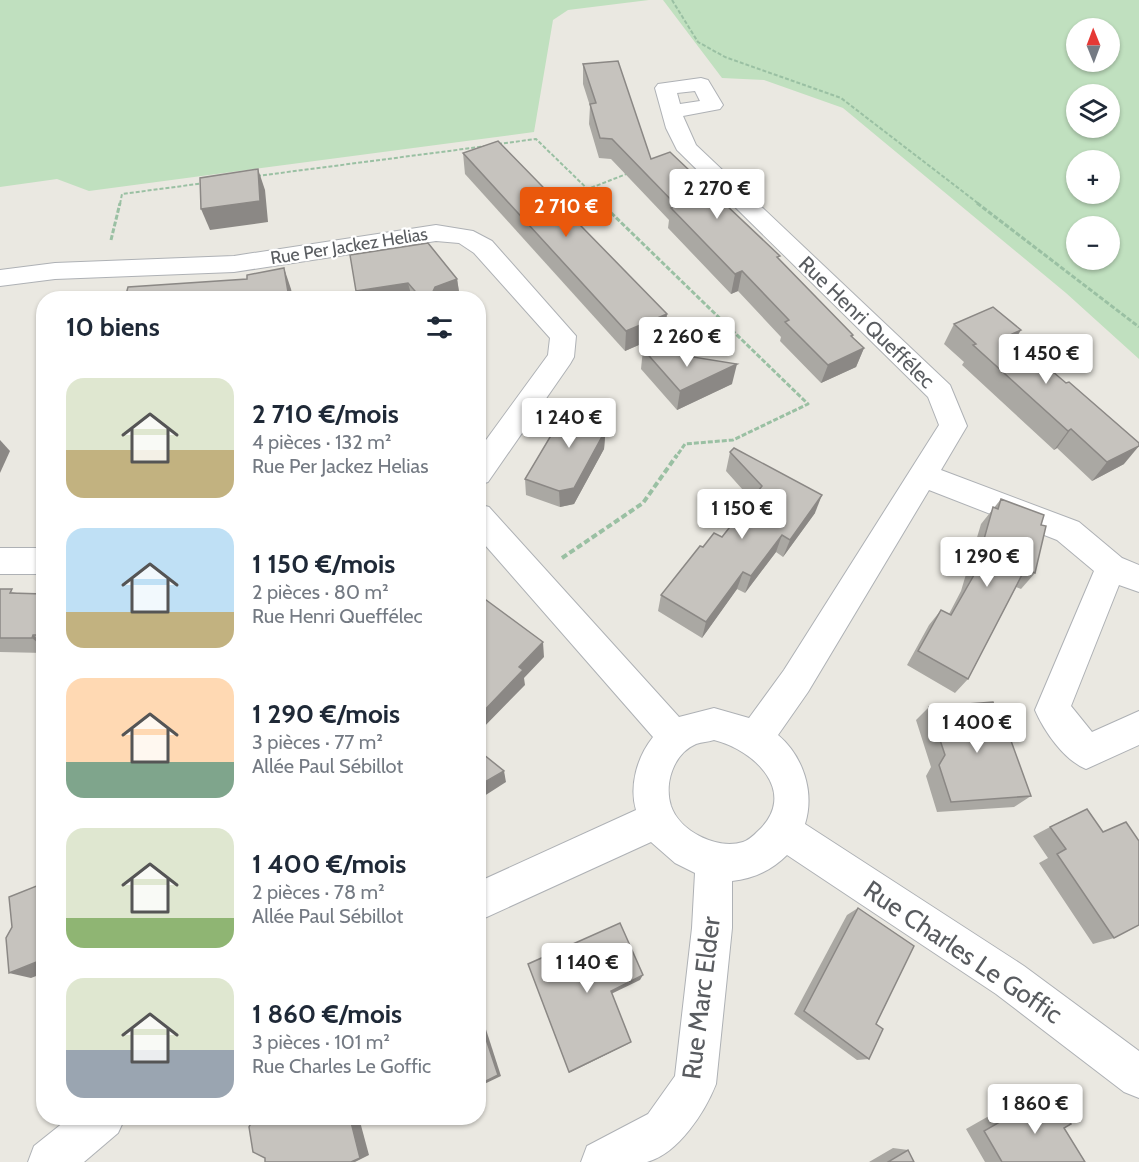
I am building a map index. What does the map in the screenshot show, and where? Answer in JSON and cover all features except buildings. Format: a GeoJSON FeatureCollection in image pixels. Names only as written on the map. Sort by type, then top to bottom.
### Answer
{"type":"FeatureCollection","features":[{"type":"Feature","properties":{"kind":"street","name":"Rue Henri Queffélec"},"geometry":{"type":"LineString","coordinates":[[672,112],[681,140],[688,150],[940,392],[953,426],[796,681],[756,738]]}},
{"type":"Feature","properties":{"kind":"street","name":"Rue Per Jackez Helias"},"geometry":{"type":"LineString","coordinates":[[0,278],[55,271],[234,264],[436,233],[465,236],[483,247],[562,336],[561,357],[486,463]]}},
{"type":"Feature","properties":{"kind":"street"},"geometry":{"type":"LineString","coordinates":[[924,476],[1068,531],[1125,573],[1052,710],[1086,752],[1139,727]]}},
{"type":"Feature","properties":{"kind":"street"},"geometry":{"type":"LineString","coordinates":[[486,525],[675,737]]}},
{"type":"Feature","properties":{"kind":"street"},"geometry":{"type":"LineString","coordinates":[[0,561],[36,561]]}},
{"type":"Feature","properties":{"kind":"street"},"geometry":{"type":"LineString","coordinates":[[714,724],[736,728],[756,738],[772,751],[784,770],[791,790],[790,811],[783,831],[771,846],[755,857],[735,861],[714,861],[681,847],[658,819],[651,796],[652,773],[661,753],[675,737],[693,728],[714,724]]}},
{"type":"Feature","properties":{"kind":"street"},"geometry":{"type":"LineString","coordinates":[[486,898],[658,819]]}},
{"type":"Feature","properties":{"kind":"street","name":"Rue Charles Le Goffic"},"geometry":{"type":"LineString","coordinates":[[783,831],[1010,980],[1139,1077]]}},
{"type":"Feature","properties":{"kind":"street","name":"Rue Marc Elder"},"geometry":{"type":"LineString","coordinates":[[603,1162],[663,1129],[695,1084],[712,928],[714,861]]}},
{"type":"Feature","properties":{"kind":"street"},"geometry":{"type":"LineString","coordinates":[[50,1162],[95,1125]]}},
{"type":"Feature","properties":{"kind":"path"},"geometry":{"type":"LineString","coordinates":[[672,0],[698,42],[725,57],[841,98],[1139,327]]}},
{"type":"Feature","properties":{"kind":"path"},"geometry":{"type":"LineString","coordinates":[[252,177],[536,139],[807,404],[733,440],[685,444],[643,504],[534,576]]}},
{"type":"Feature","properties":{"kind":"path"},"geometry":{"type":"LineString","coordinates":[[543,206],[688,150]]}},
{"type":"Feature","properties":{"kind":"path"},"geometry":{"type":"LineString","coordinates":[[105,269],[122,194],[205,183]]}},
{"type":"Feature","properties":{"kind":"green space"},"geometry":{"type":"Polygon","coordinates":[[[0,0],[649,0],[568,10],[553,20],[534,132],[89,191],[57,179],[0,187],[0,0]]]}},
{"type":"Feature","properties":{"kind":"green space"},"geometry":{"type":"Polygon","coordinates":[[[663,0],[1139,0],[1139,359],[1066,293],[843,108],[764,80],[722,78],[663,0]]]}}]}
